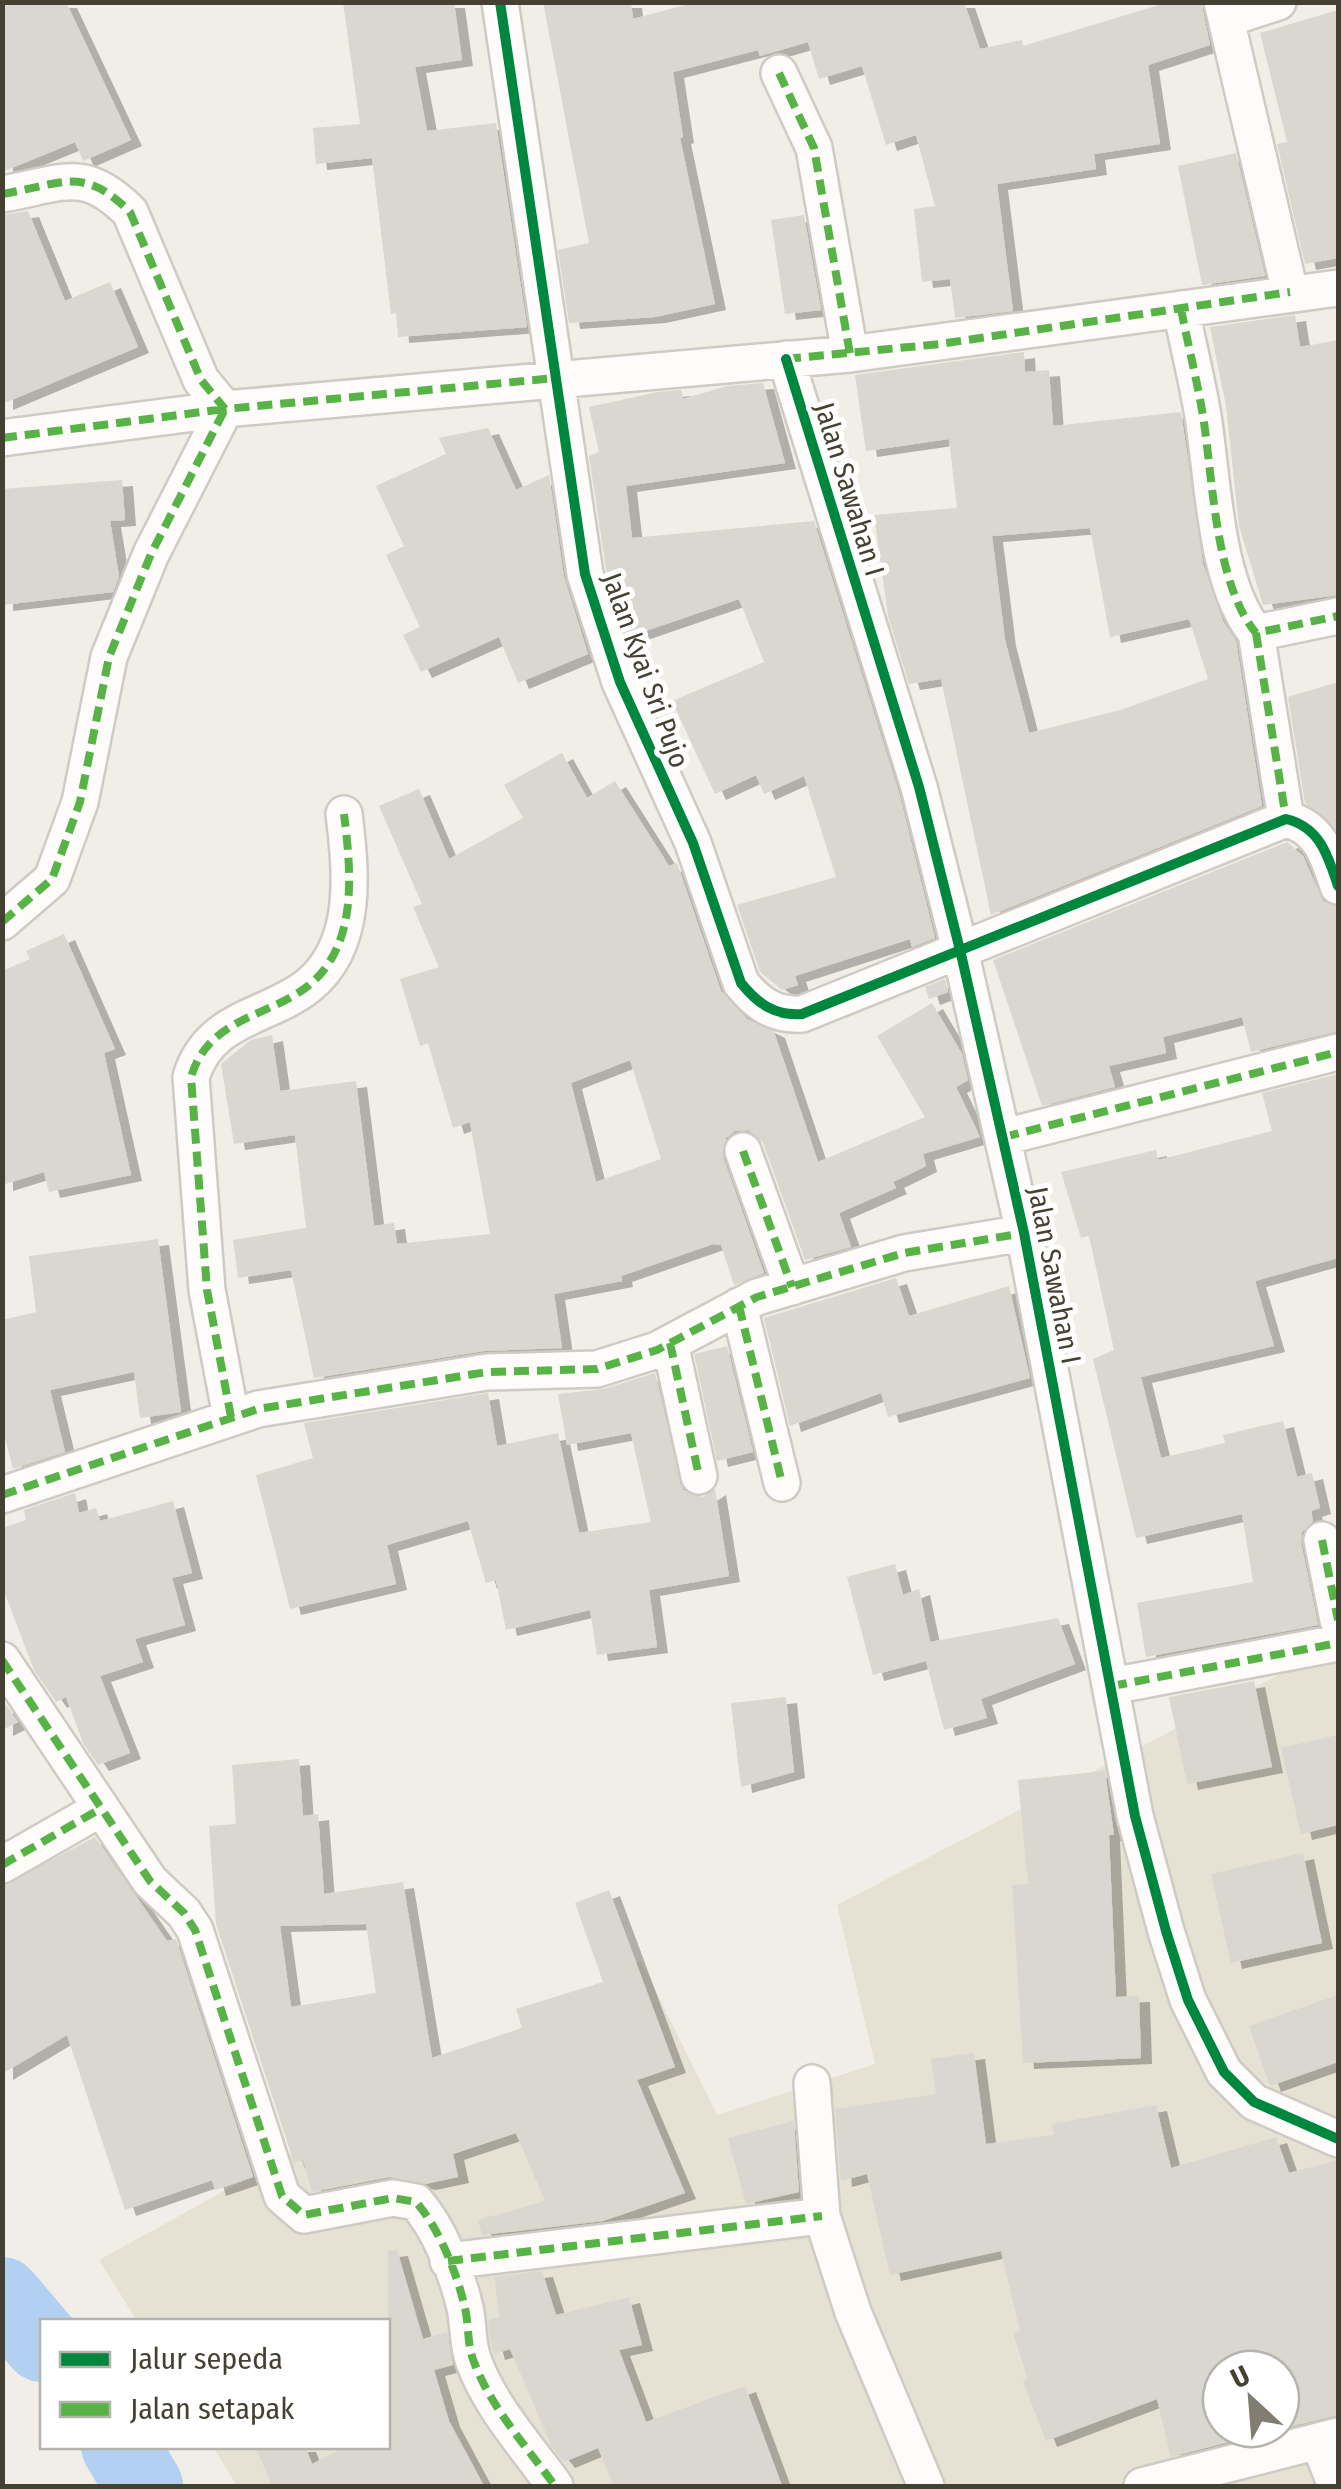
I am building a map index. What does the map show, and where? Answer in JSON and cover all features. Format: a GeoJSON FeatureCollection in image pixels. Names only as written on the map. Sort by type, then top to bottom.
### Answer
{"type":"FeatureCollection","features":[{"type":"Feature","properties":{"kind":"street","name":"Jalan Kyai Sri Pujo"},"geometry":{"type":"LineString","coordinates":[[500,2],[585,574],[620,682],[693,842],[742,983],[765,1007],[779,1013],[802,1014],[962,954],[1286,819]]}},
{"type":"Feature","properties":{"kind":"street"},"geometry":{"type":"LineString","coordinates":[[1278,2],[1224,11],[1290,292]]}},
{"type":"Feature","properties":{"kind":"street"},"geometry":{"type":"LineString","coordinates":[[780,73],[814,148],[850,354]]}},
{"type":"Feature","properties":{"kind":"street"},"geometry":{"type":"LineString","coordinates":[[2,194],[85,180],[109,191],[130,212],[201,380],[225,409]]}},
{"type":"Feature","properties":{"kind":"street"},"geometry":{"type":"LineString","coordinates":[[2,438],[225,409],[850,354],[1338,288]]}},
{"type":"Feature","properties":{"kind":"street"},"geometry":{"type":"LineString","coordinates":[[1181,309],[1202,413],[1215,508],[1236,602],[1256,633],[1286,819],[1304,823],[1324,846],[1338,886]]}},
{"type":"Feature","properties":{"kind":"street","name":"Jalan Sawahan I"},"geometry":{"type":"LineString","coordinates":[[786,359],[919,787],[962,954],[1024,1232],[1135,1816],[1166,1932],[1188,2000],[1224,2072],[1254,2102],[1338,2139]]}},
{"type":"Feature","properties":{"kind":"street"},"geometry":{"type":"LineString","coordinates":[[2,922],[52,879],[80,802],[110,657],[151,554],[225,409]]}},
{"type":"Feature","properties":{"kind":"street"},"geometry":{"type":"LineString","coordinates":[[1256,633],[1338,616]]}},
{"type":"Feature","properties":{"kind":"street"},"geometry":{"type":"LineString","coordinates":[[232,1417],[206,1290],[191,1077],[196,1062],[225,1030],[307,986],[328,966],[350,897],[344,814]]}},
{"type":"Feature","properties":{"kind":"street"},"geometry":{"type":"LineString","coordinates":[[1004,1137],[1338,1052]]}},
{"type":"Feature","properties":{"kind":"street"},"geometry":{"type":"LineString","coordinates":[[744,1151],[792,1287]]}},
{"type":"Feature","properties":{"kind":"street"},"geometry":{"type":"LineString","coordinates":[[2,1495],[232,1417],[487,1372],[597,1370],[670,1343],[739,1306],[792,1287],[904,1254],[1024,1232]]}},
{"type":"Feature","properties":{"kind":"street"},"geometry":{"type":"LineString","coordinates":[[739,1306],[782,1482]]}},
{"type":"Feature","properties":{"kind":"street"},"geometry":{"type":"LineString","coordinates":[[670,1343],[699,1476]]}},
{"type":"Feature","properties":{"kind":"street"},"geometry":{"type":"LineString","coordinates":[[1322,1540],[1338,1620]]}},
{"type":"Feature","properties":{"kind":"street"},"geometry":{"type":"LineString","coordinates":[[1112,1686],[1338,1643]]}},
{"type":"Feature","properties":{"kind":"street"},"geometry":{"type":"LineString","coordinates":[[2,1660],[150,1882],[184,1913],[195,1930],[282,2196],[304,2215],[393,2198],[416,2202],[428,2216],[465,2306],[472,2357],[485,2387],[555,2486]]}},
{"type":"Feature","properties":{"kind":"street"},"geometry":{"type":"LineString","coordinates":[[2,1865],[100,1809]]}},
{"type":"Feature","properties":{"kind":"street"},"geometry":{"type":"LineString","coordinates":[[812,2083],[822,2216],[853,2312],[926,2486]]}},
{"type":"Feature","properties":{"kind":"street"},"geometry":{"type":"LineString","coordinates":[[448,2262],[822,2216]]}},
{"type":"Feature","properties":{"kind":"street"},"geometry":{"type":"LineString","coordinates":[[1142,2486],[1329,2439],[1336,2486]]}},
{"type":"Feature","properties":{"kind":"shaded area"},"geometry":{"type":"Polygon","coordinates":[[[1338,1644],[1338,2486],[237,2486],[214,2449],[390,2449],[390,2319],[136,2319],[99,2260],[641,1961],[717,2115],[875,2064],[837,1905],[1338,1644]]]}},
{"type":"Feature","properties":{"kind":"building"},"geometry":{"type":"Polygon","coordinates":[[[2,2],[66,2],[131,140],[83,161],[75,142],[2,172],[2,2]]]}},
{"type":"Feature","properties":{"kind":"building"},"geometry":{"type":"Polygon","coordinates":[[[343,2],[454,2],[462,60],[415,67],[427,131],[496,123],[527,327],[398,337],[396,313],[391,314],[372,158],[316,164],[313,128],[360,124],[343,2]]]}},
{"type":"Feature","properties":{"kind":"building"},"geometry":{"type":"Polygon","coordinates":[[[543,2],[631,2],[633,19],[696,2],[964,2],[980,49],[1022,40],[1023,46],[1169,2],[1201,2],[1210,45],[1148,65],[1160,144],[1094,154],[1096,169],[997,184],[1013,311],[955,318],[950,279],[922,282],[914,209],[935,206],[916,135],[886,145],[862,66],[819,79],[808,42],[760,56],[758,50],[673,72],[683,137],[680,138],[715,304],[655,317],[569,323],[558,250],[589,243],[543,2]]]}},
{"type":"Feature","properties":{"kind":"building"},"geometry":{"type":"Polygon","coordinates":[[[1338,10],[1338,258],[1305,264],[1277,144],[1287,142],[1260,33],[1338,10]]]}},
{"type":"Feature","properties":{"kind":"building"},"geometry":{"type":"Polygon","coordinates":[[[1236,153],[1265,276],[1202,285],[1178,166],[1236,153]]]}},
{"type":"Feature","properties":{"kind":"building"},"geometry":{"type":"Polygon","coordinates":[[[28,211],[65,301],[110,282],[138,347],[2,404],[2,215],[28,211]]]}},
{"type":"Feature","properties":{"kind":"building"},"geometry":{"type":"Polygon","coordinates":[[[804,215],[821,310],[785,314],[771,220],[804,215]]]}},
{"type":"Feature","properties":{"kind":"building"},"geometry":{"type":"Polygon","coordinates":[[[1295,315],[1300,347],[1338,340],[1338,595],[1263,605],[1239,526],[1226,406],[1210,327],[1295,315]]]}},
{"type":"Feature","properties":{"kind":"building"},"geometry":{"type":"Polygon","coordinates":[[[1024,352],[1025,372],[1049,370],[1053,426],[1181,412],[1203,564],[1223,621],[1236,641],[1262,806],[991,915],[941,679],[909,684],[888,616],[874,515],[957,508],[949,439],[866,451],[855,375],[1024,352]],[[1090,528],[992,536],[1005,640],[1029,733],[1120,710],[1208,679],[1189,619],[1110,637],[1090,528]]]}},
{"type":"Feature","properties":{"kind":"building"},"geometry":{"type":"Polygon","coordinates":[[[763,383],[785,463],[626,486],[632,538],[814,521],[899,793],[935,938],[912,947],[910,939],[795,976],[798,985],[782,990],[760,972],[737,905],[836,877],[804,776],[764,794],[756,775],[715,794],[672,701],[764,662],[739,599],[628,637],[606,569],[589,456],[599,452],[589,407],[658,392],[681,390],[683,399],[727,386],[763,383]]]}},
{"type":"Feature","properties":{"kind":"building"},"geometry":{"type":"Polygon","coordinates":[[[488,428],[516,490],[549,475],[564,577],[588,654],[518,683],[499,637],[421,672],[403,635],[420,627],[386,555],[404,546],[376,486],[446,454],[439,438],[488,428]]]}},
{"type":"Feature","properties":{"kind":"building"},"geometry":{"type":"Polygon","coordinates":[[[122,480],[125,520],[110,521],[119,576],[113,592],[2,605],[2,489],[122,480]]]}},
{"type":"Feature","properties":{"kind":"building"},"geometry":{"type":"Polygon","coordinates":[[[1338,682],[1338,832],[1305,803],[1288,697],[1338,682]]]}},
{"type":"Feature","properties":{"kind":"building"},"geometry":{"type":"Polygon","coordinates":[[[562,753],[587,798],[615,781],[669,866],[677,863],[721,991],[747,1019],[774,1032],[818,1162],[925,1117],[877,1036],[932,1003],[962,1054],[968,1080],[956,1087],[980,1137],[923,1154],[926,1166],[893,1182],[896,1188],[839,1213],[851,1247],[805,1260],[763,1143],[748,1130],[735,1131],[726,1138],[723,1157],[764,1273],[734,1285],[721,1245],[713,1244],[621,1276],[622,1281],[554,1294],[562,1348],[484,1351],[314,1378],[291,1270],[238,1278],[233,1240],[306,1228],[295,1135],[234,1144],[221,1064],[251,1040],[272,1035],[280,1091],[356,1081],[374,1226],[394,1223],[397,1244],[490,1234],[470,1122],[453,1128],[428,1043],[420,1046],[400,979],[439,967],[413,907],[422,904],[379,806],[419,789],[449,859],[523,818],[504,785],[562,753]],[[630,1060],[571,1083],[596,1182],[661,1159],[630,1060]]]}},
{"type":"Feature","properties":{"kind":"building"},"geometry":{"type":"Polygon","coordinates":[[[1287,842],[1303,856],[1323,901],[1338,907],[1338,1031],[1251,1052],[1242,1017],[1163,1037],[1166,1053],[1109,1066],[1115,1087],[1042,1106],[993,960],[1287,842]]]}},
{"type":"Feature","properties":{"kind":"building"},"geometry":{"type":"Polygon","coordinates":[[[64,934],[115,1049],[104,1053],[131,1175],[49,1192],[44,1172],[2,1185],[2,971],[30,959],[26,951],[64,934]]]}},
{"type":"Feature","properties":{"kind":"building"},"geometry":{"type":"Polygon","coordinates":[[[945,979],[948,992],[929,999],[925,987],[945,979]]]}},
{"type":"Feature","properties":{"kind":"building"},"geometry":{"type":"Polygon","coordinates":[[[1338,1074],[1338,1258],[1255,1281],[1274,1346],[1141,1377],[1161,1458],[1225,1443],[1223,1435],[1283,1421],[1297,1477],[1312,1473],[1320,1508],[1311,1511],[1313,1521],[1302,1532],[1301,1543],[1318,1625],[1146,1657],[1137,1603],[1253,1582],[1242,1514],[1136,1538],[1093,1359],[1114,1350],[1089,1236],[1081,1238],[1061,1172],[1156,1150],[1158,1160],[1272,1131],[1262,1093],[1338,1074]]]}},
{"type":"Feature","properties":{"kind":"building"},"geometry":{"type":"Polygon","coordinates":[[[158,1239],[181,1412],[140,1418],[134,1372],[50,1390],[65,1452],[13,1469],[2,1427],[2,1320],[36,1312],[29,1256],[158,1239]]]}},
{"type":"Feature","properties":{"kind":"building"},"geometry":{"type":"Polygon","coordinates":[[[896,1278],[909,1316],[1009,1286],[1030,1378],[888,1417],[881,1393],[790,1426],[764,1318],[896,1278]]]}},
{"type":"Feature","properties":{"kind":"building"},"geometry":{"type":"Polygon","coordinates":[[[727,1346],[753,1452],[717,1461],[694,1354],[727,1346]]]}},
{"type":"Feature","properties":{"kind":"building"},"geometry":{"type":"Polygon","coordinates":[[[655,1373],[683,1490],[703,1497],[715,1489],[729,1576],[649,1590],[657,1647],[597,1655],[590,1610],[506,1630],[496,1580],[486,1583],[468,1521],[387,1545],[396,1584],[290,1609],[256,1475],[313,1458],[304,1423],[488,1393],[497,1446],[558,1433],[579,1533],[651,1522],[631,1433],[567,1445],[558,1394],[603,1389],[655,1373]]]}},
{"type":"Feature","properties":{"kind":"building"},"geometry":{"type":"Polygon","coordinates":[[[75,1493],[79,1513],[96,1508],[100,1521],[173,1501],[192,1573],[172,1578],[185,1625],[135,1639],[143,1662],[100,1676],[130,1753],[98,1765],[83,1743],[66,1697],[56,1702],[34,1670],[2,1586],[2,1528],[26,1520],[24,1510],[75,1493]]]}},
{"type":"Feature","properties":{"kind":"building"},"geometry":{"type":"Polygon","coordinates":[[[895,1564],[903,1595],[919,1589],[930,1642],[1058,1618],[1075,1664],[981,1699],[987,1718],[944,1730],[926,1661],[873,1675],[847,1577],[895,1564]]]}},
{"type":"Feature","properties":{"kind":"building"},"geometry":{"type":"Polygon","coordinates":[[[1254,1681],[1272,1767],[1187,1784],[1169,1697],[1254,1681]]]}},
{"type":"Feature","properties":{"kind":"building"},"geometry":{"type":"Polygon","coordinates":[[[786,1697],[794,1772],[741,1787],[731,1703],[786,1697]]]}},
{"type":"Feature","properties":{"kind":"building"},"geometry":{"type":"Polygon","coordinates":[[[2,1699],[18,1722],[2,1730],[2,1699]]]}},
{"type":"Feature","properties":{"kind":"building"},"geometry":{"type":"Polygon","coordinates":[[[1338,1735],[1338,1825],[1301,1834],[1281,1748],[1338,1735]]]}},
{"type":"Feature","properties":{"kind":"building"},"geometry":{"type":"Polygon","coordinates":[[[299,1759],[303,1816],[318,1814],[324,1894],[403,1882],[432,2058],[522,2028],[516,2009],[603,1982],[575,1903],[609,1890],[675,2067],[637,2080],[685,2193],[603,2221],[482,2235],[478,2220],[545,2201],[516,2133],[453,2154],[458,2177],[425,2184],[390,2177],[312,2192],[303,2160],[294,2163],[216,1924],[209,1826],[236,1824],[232,1765],[299,1759]],[[366,1924],[280,1926],[291,2007],[376,1993],[366,1924]]]}},
{"type":"Feature","properties":{"kind":"building"},"geometry":{"type":"Polygon","coordinates":[[[1105,1771],[1114,1835],[1109,1835],[1116,1997],[1139,1996],[1141,2058],[1023,2063],[1012,1885],[1028,1884],[1018,1780],[1105,1771]]]}},
{"type":"Feature","properties":{"kind":"building"},"geometry":{"type":"Polygon","coordinates":[[[95,1837],[167,1941],[176,1939],[253,2177],[215,2190],[212,2180],[125,2210],[67,2035],[2,2074],[2,1886],[95,1837]]]}},
{"type":"Feature","properties":{"kind":"building"},"geometry":{"type":"Polygon","coordinates":[[[1303,1853],[1322,1943],[1231,1963],[1211,1874],[1303,1853]]]}},
{"type":"Feature","properties":{"kind":"building"},"geometry":{"type":"Polygon","coordinates":[[[1338,1995],[1338,2062],[1270,2086],[1249,2026],[1338,1995]]]}},
{"type":"Feature","properties":{"kind":"building"},"geometry":{"type":"Polygon","coordinates":[[[974,2053],[986,2144],[1054,2135],[1052,2124],[1156,2105],[1171,2168],[1276,2137],[1289,2173],[1338,2160],[1338,2415],[1301,2424],[1301,2349],[1201,2349],[1202,2449],[1171,2457],[1157,2399],[1046,2441],[1023,2381],[1028,2379],[1013,2333],[1020,2331],[1001,2251],[890,2275],[867,2174],[841,2181],[835,2109],[936,2094],[931,2059],[974,2053]]]}},
{"type":"Feature","properties":{"kind":"building"},"geometry":{"type":"Polygon","coordinates":[[[794,2121],[799,2192],[746,2204],[728,2138],[794,2121]]]}},
{"type":"Feature","properties":{"kind":"building"},"geometry":{"type":"Polygon","coordinates":[[[397,2250],[423,2339],[447,2332],[453,2365],[434,2370],[449,2421],[484,2486],[264,2486],[271,2483],[256,2449],[306,2449],[312,2464],[341,2449],[390,2449],[388,2251],[397,2250]]]}},
{"type":"Feature","properties":{"kind":"building"},"geometry":{"type":"Polygon","coordinates":[[[542,2271],[556,2315],[629,2297],[642,2345],[619,2350],[646,2422],[745,2386],[782,2486],[614,2486],[598,2448],[564,2462],[552,2447],[510,2349],[494,2354],[490,2339],[488,2320],[500,2317],[494,2277],[542,2271]]]}},
{"type":"Feature","properties":{"kind":"waterway"},"geometry":{"type":"LineString","coordinates":[[2,2296],[40,2341]]}},
{"type":"Feature","properties":{"kind":"waterway"},"geometry":{"type":"LineString","coordinates":[[122,2449],[144,2486]]}},
{"type":"Feature","properties":{"kind":"marked path"},"geometry":{"type":"LineString","coordinates":[[779,73],[814,148],[850,354]]}},
{"type":"Feature","properties":{"kind":"marked path"},"geometry":{"type":"LineString","coordinates":[[2,194],[56,183],[85,183],[113,197],[130,212],[201,380],[225,409],[556,378],[557,385]]}},
{"type":"Feature","properties":{"kind":"marked path"},"geometry":{"type":"LineString","coordinates":[[786,359],[940,344],[1290,292]]}},
{"type":"Feature","properties":{"kind":"marked path"},"geometry":{"type":"LineString","coordinates":[[1181,309],[1203,416],[1218,530],[1242,612],[1256,633],[1338,616]]}},
{"type":"Feature","properties":{"kind":"marked path"},"geometry":{"type":"LineString","coordinates":[[2,438],[225,409]]}},
{"type":"Feature","properties":{"kind":"marked path"},"geometry":{"type":"LineString","coordinates":[[2,922],[52,879],[80,802],[109,657],[151,554],[225,409]]}},
{"type":"Feature","properties":{"kind":"marked path"},"geometry":{"type":"LineString","coordinates":[[1256,633],[1286,819]]}},
{"type":"Feature","properties":{"kind":"marked path"},"geometry":{"type":"LineString","coordinates":[[231,1417],[207,1290],[191,1077],[211,1042],[225,1030],[308,986],[336,950],[348,906],[344,814]]}},
{"type":"Feature","properties":{"kind":"marked path"},"geometry":{"type":"LineString","coordinates":[[1004,1137],[1338,1052]]}},
{"type":"Feature","properties":{"kind":"marked path"},"geometry":{"type":"LineString","coordinates":[[743,1151],[792,1287]]}},
{"type":"Feature","properties":{"kind":"marked path"},"geometry":{"type":"LineString","coordinates":[[2,1495],[258,1409],[487,1372],[597,1369],[657,1350],[757,1297],[904,1253],[1024,1233]]}},
{"type":"Feature","properties":{"kind":"marked path"},"geometry":{"type":"LineString","coordinates":[[739,1306],[782,1483]]}},
{"type":"Feature","properties":{"kind":"marked path"},"geometry":{"type":"LineString","coordinates":[[670,1343],[699,1476]]}},
{"type":"Feature","properties":{"kind":"marked path"},"geometry":{"type":"LineString","coordinates":[[1322,1540],[1338,1620]]}},
{"type":"Feature","properties":{"kind":"marked path"},"geometry":{"type":"LineString","coordinates":[[1112,1686],[1338,1643]]}},
{"type":"Feature","properties":{"kind":"marked path"},"geometry":{"type":"LineString","coordinates":[[2,1660],[150,1881],[184,1913],[195,1930],[282,2196],[304,2215],[393,2198],[416,2202],[440,2238],[452,2266],[481,2379],[555,2486]]}},
{"type":"Feature","properties":{"kind":"marked path"},"geometry":{"type":"LineString","coordinates":[[2,1865],[100,1809]]}},
{"type":"Feature","properties":{"kind":"marked path"},"geometry":{"type":"LineString","coordinates":[[448,2261],[822,2216]]}},
{"type":"Feature","properties":{"kind":"cycle path"},"geometry":{"type":"LineString","coordinates":[[500,2],[585,574],[620,682],[693,843],[741,983],[747,990],[775,1011],[802,1014],[1286,819],[1315,836],[1338,886]]}},
{"type":"Feature","properties":{"kind":"cycle path"},"geometry":{"type":"LineString","coordinates":[[786,359],[919,787],[961,954],[1024,1233],[1135,1816],[1166,1931],[1188,2000],[1224,2072],[1254,2102],[1338,2139]]}}]}
